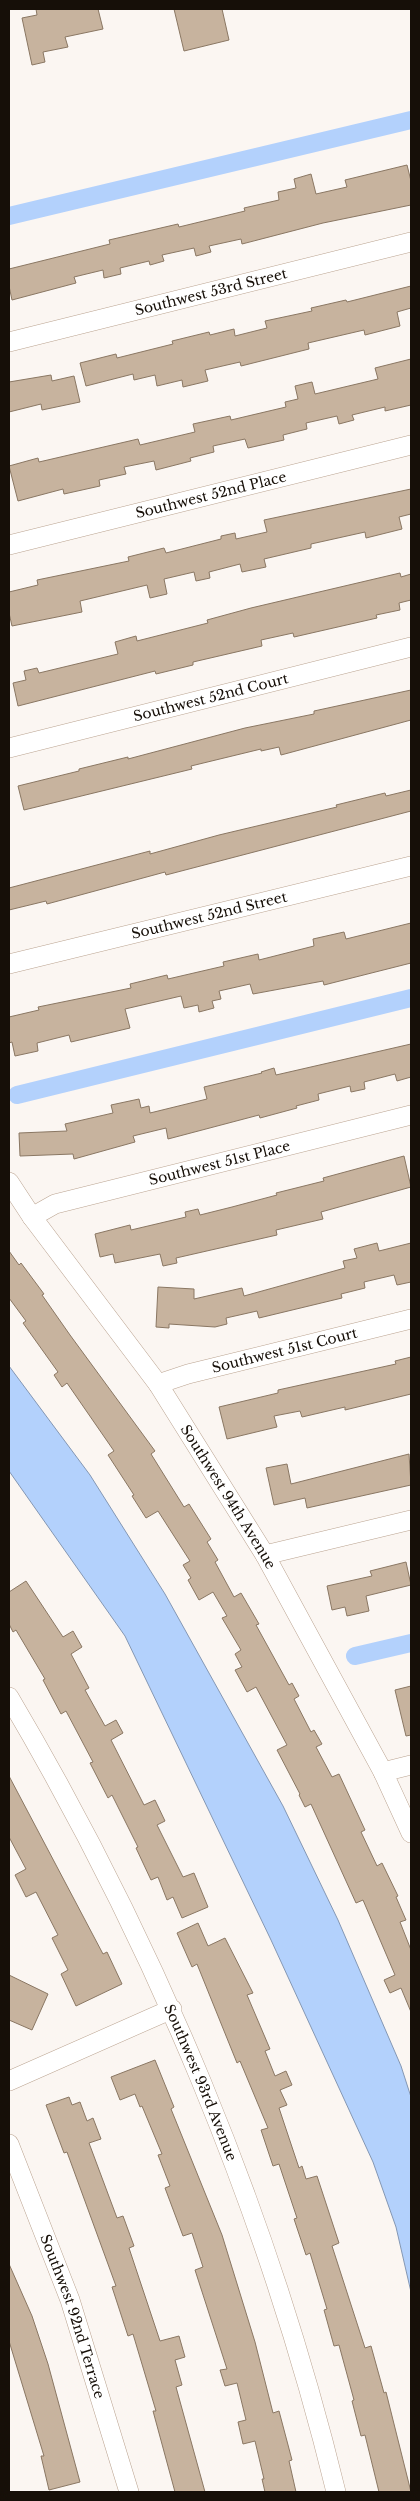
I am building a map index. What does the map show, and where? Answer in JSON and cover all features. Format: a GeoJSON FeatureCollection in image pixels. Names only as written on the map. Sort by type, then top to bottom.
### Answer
{"type":"FeatureCollection","features":[{"type":"Feature","properties":{"kind":"street","name":"Southwest 53rd Street"},"geometry":{"type":"LineString","coordinates":[[9,342],[411,242]]}},
{"type":"Feature","properties":{"kind":"street","name":"Southwest 52nd Place"},"geometry":{"type":"LineString","coordinates":[[9,545],[411,445]]}},
{"type":"Feature","properties":{"kind":"street","name":"Southwest 52nd Court"},"geometry":{"type":"LineString","coordinates":[[9,748],[411,648]]}},
{"type":"Feature","properties":{"kind":"street","name":"Southwest 52nd Street"},"geometry":{"type":"LineString","coordinates":[[9,964],[411,866]]}},
{"type":"Feature","properties":{"kind":"street","name":"Southwest 51st Place"},"geometry":{"type":"LineString","coordinates":[[32,1217],[55,1204],[411,1115]]}},
{"type":"Feature","properties":{"kind":"street","name":"Southwest 94th Avenue"},"geometry":{"type":"LineString","coordinates":[[9,1182],[32,1217],[158,1384],[265,1555],[383,1772],[411,1833]]}},
{"type":"Feature","properties":{"kind":"street","name":"Southwest 51st Court"},"geometry":{"type":"LineString","coordinates":[[158,1384],[188,1374],[411,1320]]}},
{"type":"Feature","properties":{"kind":"street"},"geometry":{"type":"LineString","coordinates":[[265,1555],[411,1520]]}},
{"type":"Feature","properties":{"kind":"street","name":"Southwest 93rd Avenue"},"geometry":{"type":"LineString","coordinates":[[9,1697],[72,1807],[172,2009],[222,2135],[290,2326],[336,2492]]}},
{"type":"Feature","properties":{"kind":"street"},"geometry":{"type":"LineString","coordinates":[[383,1772],[411,1765]]}},
{"type":"Feature","properties":{"kind":"street"},"geometry":{"type":"LineString","coordinates":[[9,2081],[172,2009]]}},
{"type":"Feature","properties":{"kind":"street","name":"Southwest 92nd Terrace"},"geometry":{"type":"LineString","coordinates":[[9,2144],[70,2300],[129,2492]]}},
{"type":"Feature","properties":{"kind":"water"},"geometry":{"type":"Polygon","coordinates":[[[9,1366],[90,1475],[165,1594],[283,1806],[338,1920],[401,2066],[411,2097],[411,2292],[396,2227],[373,2162],[271,1940],[125,1636],[9,1471],[9,1366]]]}},
{"type":"Feature","properties":{"kind":"building"},"geometry":{"type":"Polygon","coordinates":[[[36,9],[98,9],[103,29],[65,37],[68,47],[43,52],[45,62],[32,65],[22,18],[37,15],[36,9]]]}},
{"type":"Feature","properties":{"kind":"building"},"geometry":{"type":"Polygon","coordinates":[[[174,9],[222,9],[229,40],[184,51],[174,9]]]}},
{"type":"Feature","properties":{"kind":"building"},"geometry":{"type":"Polygon","coordinates":[[[407,165],[411,181],[411,205],[323,223],[242,244],[241,239],[209,246],[211,252],[196,256],[194,248],[162,255],[164,261],[150,265],[149,261],[120,268],[121,274],[104,278],[103,270],[74,277],[76,283],[12,300],[9,286],[9,269],[110,244],[109,240],[178,224],[179,227],[245,211],[244,208],[279,200],[278,192],[296,188],[294,179],[311,174],[316,194],[347,187],[345,180],[407,165]]]}},
{"type":"Feature","properties":{"kind":"building"},"geometry":{"type":"Polygon","coordinates":[[[411,286],[411,308],[397,312],[400,326],[365,335],[364,330],[308,343],[309,349],[241,366],[240,362],[205,370],[208,381],[183,387],[182,380],[157,386],[155,375],[134,380],[133,374],[86,386],[80,363],[116,354],[117,358],[173,344],[172,341],[209,332],[210,335],[234,329],[235,336],[267,328],[265,321],[312,311],[311,308],[346,300],[347,302],[411,286]]]}},
{"type":"Feature","properties":{"kind":"building"},"geometry":{"type":"Polygon","coordinates":[[[411,359],[411,405],[385,411],[385,407],[352,415],[354,420],[339,424],[337,416],[306,423],[307,429],[283,435],[284,440],[248,448],[245,439],[213,446],[214,452],[190,458],[191,461],[156,470],[154,461],[124,467],[126,474],[99,480],[100,486],[64,494],[63,489],[18,501],[9,466],[38,458],[39,462],[138,439],[140,445],[195,432],[193,424],[230,416],[231,420],[286,407],[285,402],[298,399],[295,386],[312,382],[315,394],[378,379],[375,368],[411,359]]]}},
{"type":"Feature","properties":{"kind":"building"},"geometry":{"type":"Polygon","coordinates":[[[51,375],[52,381],[74,376],[80,402],[42,410],[41,404],[9,412],[9,382],[51,375]]]}},
{"type":"Feature","properties":{"kind":"building"},"geometry":{"type":"Polygon","coordinates":[[[411,489],[411,514],[399,517],[402,529],[366,538],[365,532],[311,544],[311,548],[264,559],[266,567],[242,572],[240,564],[209,572],[210,578],[196,581],[194,572],[164,579],[167,594],[150,598],[147,585],[80,601],[82,612],[12,626],[9,613],[9,592],[38,585],[37,580],[129,561],[128,557],[164,548],[166,553],[221,539],[221,536],[235,533],[236,539],[267,532],[264,520],[411,489]]]}},
{"type":"Feature","properties":{"kind":"building"},"geometry":{"type":"Polygon","coordinates":[[[400,573],[401,577],[411,574],[411,600],[399,603],[400,610],[376,615],[377,618],[294,637],[293,633],[261,640],[262,646],[193,662],[193,665],[156,674],[155,671],[18,706],[13,683],[26,680],[24,671],[37,668],[39,673],[118,654],[115,642],[136,636],[137,641],[208,623],[207,620],[251,608],[400,573]]]}},
{"type":"Feature","properties":{"kind":"building"},"geometry":{"type":"Polygon","coordinates":[[[411,690],[411,720],[281,755],[279,747],[261,751],[261,749],[191,766],[192,769],[24,810],[18,786],[245,728],[314,714],[314,711],[411,690]]]}},
{"type":"Feature","properties":{"kind":"building"},"geometry":{"type":"Polygon","coordinates":[[[411,790],[411,811],[166,875],[165,872],[47,904],[46,901],[9,910],[9,888],[150,851],[150,854],[219,835],[337,807],[336,805],[385,793],[386,796],[411,790]]]}},
{"type":"Feature","properties":{"kind":"building"},"geometry":{"type":"Polygon","coordinates":[[[411,923],[411,963],[324,985],[323,981],[253,994],[250,984],[219,991],[221,999],[212,1001],[214,1008],[199,1012],[198,1005],[184,1008],[181,996],[125,1009],[130,1028],[71,1042],[69,1035],[37,1043],[38,1051],[15,1056],[12,1042],[9,1043],[9,1017],[39,1010],[38,1007],[131,988],[130,984],[167,975],[168,979],[224,966],[223,962],[258,954],[259,960],[314,946],[313,939],[344,932],[346,939],[411,923]]]}},
{"type":"Feature","properties":{"kind":"building"},"geometry":{"type":"Polygon","coordinates":[[[411,1044],[411,1077],[397,1081],[395,1074],[364,1082],[365,1089],[351,1092],[350,1086],[318,1094],[319,1100],[296,1106],[297,1108],[260,1118],[259,1115],[168,1139],[166,1128],[133,1136],[135,1142],[74,1159],[73,1154],[20,1156],[19,1133],[67,1131],[65,1124],[113,1113],[111,1105],[139,1099],[141,1108],[149,1106],[150,1113],[207,1099],[204,1087],[262,1073],[274,1068],[276,1075],[411,1044]]]}},
{"type":"Feature","properties":{"kind":"building"},"geometry":{"type":"Polygon","coordinates":[[[404,1156],[411,1187],[321,1212],[323,1219],[276,1230],[277,1235],[176,1258],[177,1263],[163,1266],[160,1254],[115,1263],[113,1254],[100,1257],[95,1234],[130,1225],[131,1230],[186,1217],[185,1212],[198,1209],[200,1215],[232,1207],[277,1195],[276,1193],[324,1181],[323,1178],[404,1156]]]}},
{"type":"Feature","properties":{"kind":"building"},"geometry":{"type":"Polygon","coordinates":[[[377,1243],[379,1251],[411,1243],[411,1282],[397,1285],[394,1275],[364,1282],[365,1288],[341,1294],[342,1298],[259,1318],[257,1311],[226,1318],[227,1324],[215,1327],[169,1324],[169,1328],[156,1327],[158,1287],[194,1289],[194,1299],[242,1288],[244,1296],[345,1268],[343,1261],[357,1258],[354,1249],[377,1243]]]}},
{"type":"Feature","properties":{"kind":"building"},"geometry":{"type":"Polygon","coordinates":[[[9,1251],[19,1265],[21,1263],[44,1294],[42,1295],[70,1335],[155,1451],[151,1454],[184,1507],[189,1504],[211,1539],[207,1542],[218,1560],[215,1562],[234,1597],[241,1593],[259,1624],[256,1625],[289,1685],[292,1683],[299,1696],[294,1699],[311,1732],[314,1730],[322,1744],[316,1747],[332,1777],[339,1774],[365,1830],[361,1832],[377,1866],[382,1863],[398,1896],[396,1897],[406,1920],[400,1922],[411,1950],[411,2012],[401,1988],[390,1993],[384,1980],[395,1975],[363,1900],[356,1903],[311,1804],[305,1807],[277,1750],[287,1745],[256,1687],[247,1692],[235,1670],[242,1667],[235,1654],[241,1650],[222,1618],[227,1616],[213,1592],[199,1600],[188,1580],[191,1578],[183,1565],[190,1561],[158,1511],[146,1518],[132,1496],[134,1495],[108,1455],[114,1451],[67,1383],[62,1387],[54,1375],[58,1372],[23,1323],[26,1321],[9,1298],[9,1251]]]}},
{"type":"Feature","properties":{"kind":"building"},"geometry":{"type":"Polygon","coordinates":[[[411,1357],[411,1394],[345,1410],[345,1407],[302,1417],[300,1411],[274,1416],[277,1427],[227,1439],[219,1407],[278,1393],[278,1390],[396,1364],[395,1361],[411,1357]]]}},
{"type":"Feature","properties":{"kind":"building"},"geometry":{"type":"Polygon","coordinates":[[[409,1454],[411,1485],[307,1508],[305,1498],[274,1505],[266,1468],[287,1464],[291,1484],[409,1454]]]}},
{"type":"Feature","properties":{"kind":"building"},"geometry":{"type":"Polygon","coordinates":[[[406,1562],[411,1585],[366,1596],[369,1611],[347,1616],[345,1607],[332,1610],[327,1586],[372,1576],[370,1571],[406,1562]]]}},
{"type":"Feature","properties":{"kind":"building"},"geometry":{"type":"Polygon","coordinates":[[[26,1581],[63,1637],[73,1631],[82,1647],[71,1654],[89,1688],[85,1690],[105,1726],[116,1720],[123,1733],[111,1740],[144,1805],[155,1800],[165,1821],[157,1825],[183,1877],[194,1873],[208,1907],[182,1918],[173,1897],[167,1900],[158,1877],[151,1880],[136,1848],[138,1847],[112,1795],[108,1798],[90,1763],[93,1762],[66,1711],[61,1714],[43,1680],[45,1679],[16,1630],[13,1632],[9,1624],[9,1592],[26,1581]]]}},
{"type":"Feature","properties":{"kind":"building"},"geometry":{"type":"Polygon","coordinates":[[[411,1686],[411,1735],[406,1736],[395,1690],[411,1686]]]}},
{"type":"Feature","properties":{"kind":"building"},"geometry":{"type":"Polygon","coordinates":[[[9,1776],[103,1954],[107,1952],[122,1984],[76,2006],[61,1974],[68,1970],[52,1938],[58,1935],[36,1892],[26,1897],[15,1875],[26,1869],[9,1837],[9,1776]]]}},
{"type":"Feature","properties":{"kind":"building"},"geometry":{"type":"Polygon","coordinates":[[[198,1923],[208,1946],[225,1938],[253,1993],[247,1995],[270,2049],[265,2051],[275,2076],[286,2071],[292,2085],[280,2090],[287,2105],[279,2108],[299,2168],[302,2166],[306,2179],[317,2176],[339,2243],[332,2246],[365,2348],[371,2346],[384,2393],[386,2392],[411,2492],[379,2492],[365,2435],[361,2436],[352,2401],[354,2400],[339,2345],[334,2346],[324,2310],[327,2309],[310,2253],[306,2255],[294,2219],[297,2218],[279,2164],[273,2166],[261,2130],[268,2128],[240,2061],[237,2063],[197,1964],[192,1967],[177,1933],[198,1923]]]}},
{"type":"Feature","properties":{"kind":"building"},"geometry":{"type":"Polygon","coordinates":[[[9,1975],[48,1994],[32,2030],[9,2020],[9,1975]]]}},
{"type":"Feature","properties":{"kind":"building"},"geometry":{"type":"Polygon","coordinates":[[[155,2060],[174,2107],[171,2109],[222,2235],[255,2342],[273,2413],[279,2411],[292,2460],[289,2461],[296,2492],[265,2492],[262,2479],[264,2479],[255,2441],[243,2444],[238,2422],[246,2420],[237,2383],[225,2386],[220,2370],[227,2369],[195,2270],[203,2267],[192,2233],[183,2236],[165,2188],[170,2186],[158,2155],[162,2154],[142,2106],[140,2107],[135,2094],[120,2100],[111,2077],[155,2060]]]}},
{"type":"Feature","properties":{"kind":"building"},"geometry":{"type":"Polygon","coordinates":[[[69,2097],[72,2105],[80,2102],[87,2121],[93,2118],[101,2139],[89,2143],[117,2218],[123,2216],[134,2246],[129,2248],[160,2341],[179,2336],[185,2357],[175,2360],[182,2385],[176,2387],[205,2492],[175,2492],[153,2411],[156,2411],[133,2334],[128,2336],[112,2287],[116,2286],[67,2152],[64,2153],[46,2105],[69,2097]]]}},
{"type":"Feature","properties":{"kind":"building"},"geometry":{"type":"Polygon","coordinates":[[[9,2264],[32,2316],[48,2364],[80,2482],[49,2490],[41,2456],[44,2456],[9,2341],[9,2264]]]}},
{"type":"Feature","properties":{"kind":"waterway"},"geometry":{"type":"LineString","coordinates":[[9,216],[411,120]]}},
{"type":"Feature","properties":{"kind":"waterway"},"geometry":{"type":"LineString","coordinates":[[17,1095],[411,998]]}},
{"type":"Feature","properties":{"kind":"waterway"},"geometry":{"type":"LineString","coordinates":[[355,1656],[411,1643]]}}]}
